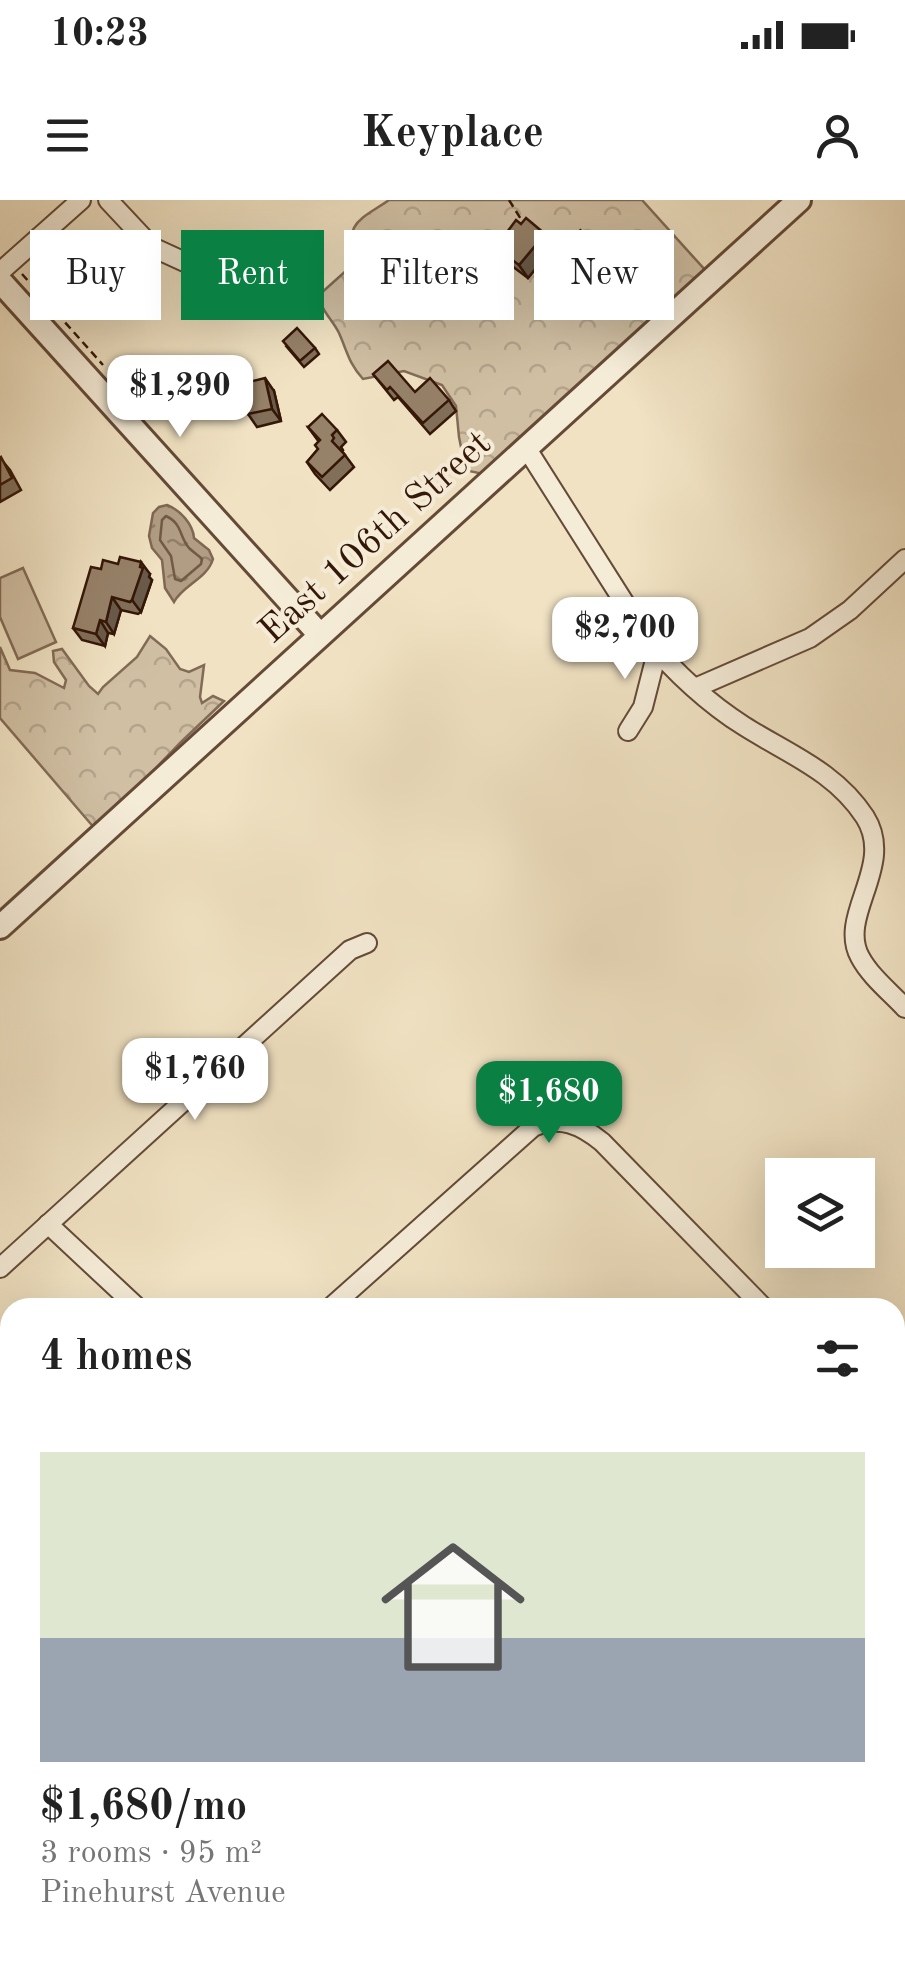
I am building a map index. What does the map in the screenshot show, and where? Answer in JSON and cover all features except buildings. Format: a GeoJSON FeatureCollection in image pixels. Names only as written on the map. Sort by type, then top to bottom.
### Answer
{"type":"FeatureCollection","features":[{"type":"Feature","properties":{"kind":"street"},"geometry":{"type":"LineString","coordinates":[[0,272],[81,200]]}},
{"type":"Feature","properties":{"kind":"street"},"geometry":{"type":"LineString","coordinates":[[108,200],[152,248],[181,260]]}},
{"type":"Feature","properties":{"kind":"street","name":"East 106th Street"},"geometry":{"type":"LineString","coordinates":[[0,927],[799,200]]}},
{"type":"Feature","properties":{"kind":"street"},"geometry":{"type":"LineString","coordinates":[[0,281],[320,635]]}},
{"type":"Feature","properties":{"kind":"street"},"geometry":{"type":"LineString","coordinates":[[528,449],[657,652],[744,726],[811,764],[836,784],[869,823],[874,862],[856,929],[856,948],[866,966],[905,1008]]}},
{"type":"Feature","properties":{"kind":"street"},"geometry":{"type":"LineString","coordinates":[[696,688],[810,638],[850,610],[905,559]]}},
{"type":"Feature","properties":{"kind":"street"},"geometry":{"type":"LineString","coordinates":[[628,731],[643,708],[657,652]]}},
{"type":"Feature","properties":{"kind":"street"},"geometry":{"type":"LineString","coordinates":[[0,1268],[350,950],[366,942]]}},
{"type":"Feature","properties":{"kind":"street"},"geometry":{"type":"LineString","coordinates":[[341,1298],[534,1127],[554,1120],[580,1127],[602,1142],[754,1298]]}},
{"type":"Feature","properties":{"kind":"street"},"geometry":{"type":"LineString","coordinates":[[48,1224],[127,1298]]}},
{"type":"Feature","properties":{"kind":"path"},"geometry":{"type":"LineString","coordinates":[[509,200],[526,227]]}},
{"type":"Feature","properties":{"kind":"green space"},"geometry":{"type":"Polygon","coordinates":[[[389,200],[642,200],[669,230],[534,230],[534,320],[652,320],[483,474],[469,471],[459,437],[456,406],[442,385],[404,371],[363,379],[324,310],[324,291],[344,273],[344,320],[514,320],[514,230],[353,230],[389,200]]]}},
{"type":"Feature","properties":{"kind":"green space"},"geometry":{"type":"Polygon","coordinates":[[[674,236],[706,271],[674,300],[674,236]]]}},
{"type":"Feature","properties":{"kind":"green space"},"geometry":{"type":"Polygon","coordinates":[[[23,568],[56,642],[18,659],[0,617],[0,578],[23,568]]]}},
{"type":"Feature","properties":{"kind":"green space"},"geometry":{"type":"Polygon","coordinates":[[[150,636],[166,649],[180,669],[189,672],[204,665],[202,703],[213,696],[224,701],[96,830],[0,718],[0,647],[10,670],[35,673],[64,688],[66,680],[54,662],[53,651],[62,649],[98,694],[137,657],[150,636]]]}},
{"type":"Feature","properties":{"kind":"water"},"geometry":{"type":"Polygon","coordinates":[[[167,505],[185,518],[194,538],[209,550],[213,559],[206,572],[174,602],[165,588],[162,560],[152,548],[149,536],[153,513],[167,505]]]}}]}
